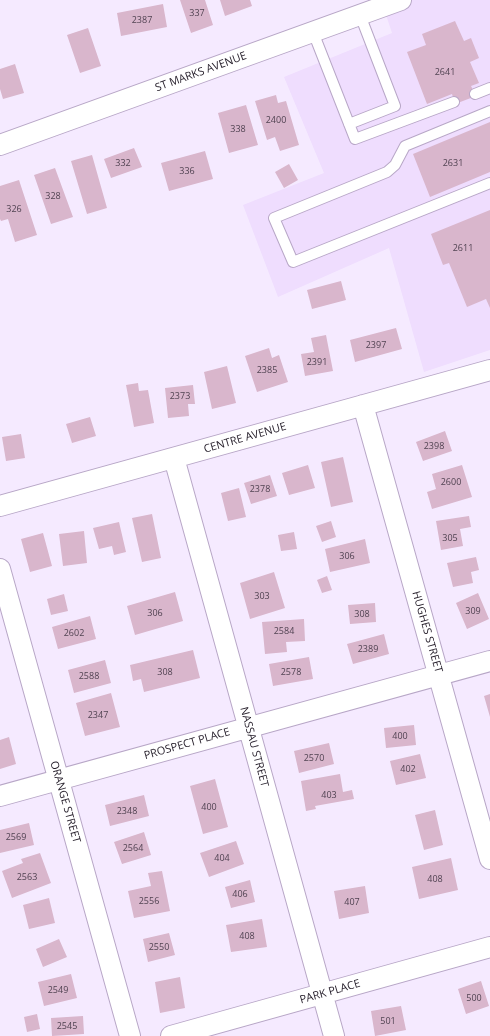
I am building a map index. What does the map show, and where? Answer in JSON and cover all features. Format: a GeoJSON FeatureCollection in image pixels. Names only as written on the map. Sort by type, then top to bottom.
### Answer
{"type":"FeatureCollection","features":[{"type":"Feature","properties":{"kind":"street","name":"ST MARKS AVENUE"},"geometry":{"type":"LineString","coordinates":[[0,145],[402,0]]}},
{"type":"Feature","properties":{"kind":"street","name":"CENTRE AVENUE"},"geometry":{"type":"LineString","coordinates":[[0,506],[490,370]]}},
{"type":"Feature","properties":{"kind":"street","name":"HUGHES STREET"},"geometry":{"type":"LineString","coordinates":[[363,405],[490,859]]}},
{"type":"Feature","properties":{"kind":"street","name":"NASSAU STREET"},"geometry":{"type":"LineString","coordinates":[[174,458],[334,1036]]}},
{"type":"Feature","properties":{"kind":"street","name":"ORANGE STREET"},"geometry":{"type":"LineString","coordinates":[[0,569],[130,1036]]}},
{"type":"Feature","properties":{"kind":"street","name":"PROSPECT PLACE"},"geometry":{"type":"LineString","coordinates":[[0,796],[438,674],[490,661]]}},
{"type":"Feature","properties":{"kind":"street","name":"PARK PLACE"},"geometry":{"type":"LineString","coordinates":[[171,1036],[490,947]]}},
{"type":"Feature","properties":{"kind":"lane"},"geometry":{"type":"LineString","coordinates":[[349,124],[395,106],[360,15]]}},
{"type":"Feature","properties":{"kind":"lane"},"geometry":{"type":"LineString","coordinates":[[313,32],[355,139],[454,102]]}},
{"type":"Feature","properties":{"kind":"lane"},"geometry":{"type":"LineString","coordinates":[[475,94],[490,88]]}},
{"type":"Feature","properties":{"kind":"lane"},"geometry":{"type":"LineString","coordinates":[[490,111],[405,146],[395,165],[387,172],[274,218],[292,262],[490,182]]}},
{"type":"Feature","properties":{"kind":"shaded area"},"geometry":{"type":"Polygon","coordinates":[[[381,0],[490,0],[490,350],[424,372],[389,248],[278,297],[243,205],[324,173],[284,77],[392,33],[381,0]]]}},
{"type":"Feature","properties":{"kind":"building"},"geometry":{"type":"Polygon","coordinates":[[[180,0],[205,0],[213,25],[191,33],[180,0]]]}},
{"type":"Feature","properties":{"kind":"building"},"geometry":{"type":"Polygon","coordinates":[[[220,0],[250,0],[252,6],[225,16],[220,0]]]}},
{"type":"Feature","properties":{"kind":"building"},"geometry":{"type":"Polygon","coordinates":[[[163,4],[167,27],[121,36],[117,13],[163,4]]]}},
{"type":"Feature","properties":{"kind":"building"},"geometry":{"type":"Polygon","coordinates":[[[455,21],[464,41],[471,38],[479,58],[470,62],[479,83],[471,86],[476,96],[455,104],[452,94],[427,104],[407,52],[426,45],[422,34],[455,21]]]}},
{"type":"Feature","properties":{"kind":"building"},"geometry":{"type":"Polygon","coordinates":[[[88,28],[101,66],[80,73],[67,35],[88,28]]]}},
{"type":"Feature","properties":{"kind":"building"},"geometry":{"type":"Polygon","coordinates":[[[15,64],[24,93],[3,99],[0,89],[0,69],[15,64]]]}},
{"type":"Feature","properties":{"kind":"building"},"geometry":{"type":"Polygon","coordinates":[[[276,95],[278,103],[286,101],[299,145],[280,151],[275,137],[267,140],[255,101],[276,95]]]}},
{"type":"Feature","properties":{"kind":"building"},"geometry":{"type":"Polygon","coordinates":[[[246,105],[258,145],[229,153],[218,113],[246,105]]]}},
{"type":"Feature","properties":{"kind":"building"},"geometry":{"type":"Polygon","coordinates":[[[490,122],[490,172],[430,197],[413,154],[490,122]]]}},
{"type":"Feature","properties":{"kind":"building"},"geometry":{"type":"Polygon","coordinates":[[[134,148],[142,167],[111,178],[104,159],[134,148]]]}},
{"type":"Feature","properties":{"kind":"building"},"geometry":{"type":"Polygon","coordinates":[[[205,151],[213,179],[169,191],[161,163],[205,151]]]}},
{"type":"Feature","properties":{"kind":"building"},"geometry":{"type":"Polygon","coordinates":[[[92,155],[107,208],[87,214],[71,161],[92,155]]]}},
{"type":"Feature","properties":{"kind":"building"},"geometry":{"type":"Polygon","coordinates":[[[289,164],[298,180],[284,188],[275,172],[289,164]]]}},
{"type":"Feature","properties":{"kind":"building"},"geometry":{"type":"Polygon","coordinates":[[[55,168],[73,217],[51,224],[34,175],[55,168]]]}},
{"type":"Feature","properties":{"kind":"building"},"geometry":{"type":"Polygon","coordinates":[[[19,180],[37,235],[15,242],[8,219],[1,221],[0,219],[0,186],[19,180]]]}},
{"type":"Feature","properties":{"kind":"building"},"geometry":{"type":"Polygon","coordinates":[[[490,210],[490,308],[486,299],[467,307],[449,263],[443,265],[431,234],[490,210]]]}},
{"type":"Feature","properties":{"kind":"building"},"geometry":{"type":"Polygon","coordinates":[[[341,281],[346,300],[312,309],[307,290],[341,281]]]}},
{"type":"Feature","properties":{"kind":"building"},"geometry":{"type":"Polygon","coordinates":[[[396,328],[402,349],[355,362],[350,340],[396,328]]]}},
{"type":"Feature","properties":{"kind":"building"},"geometry":{"type":"Polygon","coordinates":[[[326,335],[333,371],[305,376],[301,354],[314,352],[311,338],[326,335]]]}},
{"type":"Feature","properties":{"kind":"building"},"geometry":{"type":"Polygon","coordinates":[[[269,348],[272,358],[279,355],[288,382],[257,392],[245,356],[269,348]]]}},
{"type":"Feature","properties":{"kind":"building"},"geometry":{"type":"Polygon","coordinates":[[[227,366],[236,403],[212,409],[204,372],[227,366]]]}},
{"type":"Feature","properties":{"kind":"building"},"geometry":{"type":"Polygon","coordinates":[[[138,383],[139,391],[148,390],[154,423],[134,427],[126,385],[138,383]]]}},
{"type":"Feature","properties":{"kind":"building"},"geometry":{"type":"Polygon","coordinates":[[[193,385],[195,404],[188,404],[189,416],[168,418],[165,388],[193,385]]]}},
{"type":"Feature","properties":{"kind":"building"},"geometry":{"type":"Polygon","coordinates":[[[90,417],[96,436],[72,443],[66,424],[90,417]]]}},
{"type":"Feature","properties":{"kind":"building"},"geometry":{"type":"Polygon","coordinates":[[[445,431],[452,451],[423,461],[416,442],[445,431]]]}},
{"type":"Feature","properties":{"kind":"building"},"geometry":{"type":"Polygon","coordinates":[[[21,434],[25,458],[6,461],[2,437],[21,434]]]}},
{"type":"Feature","properties":{"kind":"building"},"geometry":{"type":"Polygon","coordinates":[[[343,457],[353,502],[331,507],[321,462],[343,457]]]}},
{"type":"Feature","properties":{"kind":"building"},"geometry":{"type":"Polygon","coordinates":[[[308,465],[315,488],[289,495],[282,473],[308,465]]]}},
{"type":"Feature","properties":{"kind":"building"},"geometry":{"type":"Polygon","coordinates":[[[462,465],[472,497],[432,509],[427,492],[436,489],[432,474],[462,465]]]}},
{"type":"Feature","properties":{"kind":"building"},"geometry":{"type":"Polygon","coordinates":[[[270,475],[277,496],[251,504],[244,483],[270,475]]]}},
{"type":"Feature","properties":{"kind":"building"},"geometry":{"type":"Polygon","coordinates":[[[239,488],[246,517],[228,521],[221,493],[239,488]]]}},
{"type":"Feature","properties":{"kind":"building"},"geometry":{"type":"Polygon","coordinates":[[[152,514],[161,558],[142,562],[132,518],[152,514]]]}},
{"type":"Feature","properties":{"kind":"building"},"geometry":{"type":"Polygon","coordinates":[[[469,516],[471,527],[460,529],[463,546],[441,550],[436,521],[469,516]]]}},
{"type":"Feature","properties":{"kind":"building"},"geometry":{"type":"Polygon","coordinates":[[[331,521],[336,537],[322,542],[316,526],[331,521]]]}},
{"type":"Feature","properties":{"kind":"building"},"geometry":{"type":"Polygon","coordinates":[[[119,522],[126,552],[114,555],[112,546],[99,549],[93,528],[119,522]]]}},
{"type":"Feature","properties":{"kind":"building"},"geometry":{"type":"Polygon","coordinates":[[[84,531],[87,563],[63,566],[59,534],[84,531]]]}},
{"type":"Feature","properties":{"kind":"building"},"geometry":{"type":"Polygon","coordinates":[[[294,532],[297,549],[281,551],[278,535],[294,532]]]}},
{"type":"Feature","properties":{"kind":"building"},"geometry":{"type":"Polygon","coordinates":[[[43,533],[52,566],[30,572],[21,539],[43,533]]]}},
{"type":"Feature","properties":{"kind":"building"},"geometry":{"type":"Polygon","coordinates":[[[365,539],[370,563],[330,572],[325,549],[365,539]]]}},
{"type":"Feature","properties":{"kind":"building"},"geometry":{"type":"Polygon","coordinates":[[[476,557],[479,570],[471,572],[473,583],[453,587],[447,563],[476,557]]]}},
{"type":"Feature","properties":{"kind":"building"},"geometry":{"type":"Polygon","coordinates":[[[274,572],[285,608],[250,619],[240,583],[274,572]]]}},
{"type":"Feature","properties":{"kind":"building"},"geometry":{"type":"Polygon","coordinates":[[[327,576],[332,590],[322,593],[317,580],[327,576]]]}},
{"type":"Feature","properties":{"kind":"building"},"geometry":{"type":"Polygon","coordinates":[[[175,592],[183,621],[135,635],[127,606],[175,592]]]}},
{"type":"Feature","properties":{"kind":"building"},"geometry":{"type":"Polygon","coordinates":[[[478,593],[489,619],[467,629],[456,603],[478,593]]]}},
{"type":"Feature","properties":{"kind":"building"},"geometry":{"type":"Polygon","coordinates":[[[64,594],[68,611],[51,615],[47,599],[64,594]]]}},
{"type":"Feature","properties":{"kind":"building"},"geometry":{"type":"Polygon","coordinates":[[[375,603],[376,622],[350,624],[348,605],[375,603]]]}},
{"type":"Feature","properties":{"kind":"building"},"geometry":{"type":"Polygon","coordinates":[[[90,616],[96,639],[58,649],[52,627],[90,616]]]}},
{"type":"Feature","properties":{"kind":"building"},"geometry":{"type":"Polygon","coordinates":[[[304,619],[305,641],[286,642],[287,652],[265,654],[262,622],[304,619]]]}},
{"type":"Feature","properties":{"kind":"building"},"geometry":{"type":"Polygon","coordinates":[[[384,634],[389,654],[353,664],[347,644],[384,634]]]}},
{"type":"Feature","properties":{"kind":"building"},"geometry":{"type":"Polygon","coordinates":[[[193,650],[200,678],[144,692],[141,679],[133,681],[130,665],[193,650]]]}},
{"type":"Feature","properties":{"kind":"building"},"geometry":{"type":"Polygon","coordinates":[[[309,657],[313,679],[273,686],[269,664],[309,657]]]}},
{"type":"Feature","properties":{"kind":"building"},"geometry":{"type":"Polygon","coordinates":[[[105,660],[111,683],[74,693],[68,670],[105,660]]]}},
{"type":"Feature","properties":{"kind":"building"},"geometry":{"type":"Polygon","coordinates":[[[111,693],[120,727],[85,736],[76,703],[111,693]]]}},
{"type":"Feature","properties":{"kind":"building"},"geometry":{"type":"Polygon","coordinates":[[[490,694],[490,717],[484,696],[490,694]]]}},
{"type":"Feature","properties":{"kind":"building"},"geometry":{"type":"Polygon","coordinates":[[[414,725],[416,745],[386,748],[384,728],[414,725]]]}},
{"type":"Feature","properties":{"kind":"building"},"geometry":{"type":"Polygon","coordinates":[[[9,737],[16,764],[0,769],[0,740],[9,737]]]}},
{"type":"Feature","properties":{"kind":"building"},"geometry":{"type":"Polygon","coordinates":[[[329,743],[334,764],[299,773],[294,751],[329,743]]]}},
{"type":"Feature","properties":{"kind":"building"},"geometry":{"type":"Polygon","coordinates":[[[420,754],[426,778],[396,785],[390,761],[420,754]]]}},
{"type":"Feature","properties":{"kind":"building"},"geometry":{"type":"Polygon","coordinates":[[[340,774],[343,792],[352,790],[354,799],[315,806],[316,809],[306,811],[301,781],[340,774]]]}},
{"type":"Feature","properties":{"kind":"building"},"geometry":{"type":"Polygon","coordinates":[[[215,779],[228,827],[203,834],[190,786],[215,779]]]}},
{"type":"Feature","properties":{"kind":"building"},"geometry":{"type":"Polygon","coordinates":[[[144,795],[149,816],[110,826],[105,805],[144,795]]]}},
{"type":"Feature","properties":{"kind":"building"},"geometry":{"type":"Polygon","coordinates":[[[435,810],[443,845],[424,850],[415,815],[435,810]]]}},
{"type":"Feature","properties":{"kind":"building"},"geometry":{"type":"Polygon","coordinates":[[[29,823],[34,845],[0,853],[0,830],[29,823]]]}},
{"type":"Feature","properties":{"kind":"building"},"geometry":{"type":"Polygon","coordinates":[[[144,832],[151,855],[122,864],[114,842],[144,832]]]}},
{"type":"Feature","properties":{"kind":"building"},"geometry":{"type":"Polygon","coordinates":[[[236,841],[244,864],[209,877],[200,853],[236,841]]]}},
{"type":"Feature","properties":{"kind":"building"},"geometry":{"type":"Polygon","coordinates":[[[40,853],[51,883],[12,898],[2,871],[23,863],[21,859],[40,853]]]}},
{"type":"Feature","properties":{"kind":"building"},"geometry":{"type":"Polygon","coordinates":[[[451,858],[458,890],[419,899],[412,867],[451,858]]]}},
{"type":"Feature","properties":{"kind":"building"},"geometry":{"type":"Polygon","coordinates":[[[162,871],[170,911],[134,918],[128,891],[151,886],[148,873],[162,871]]]}},
{"type":"Feature","properties":{"kind":"building"},"geometry":{"type":"Polygon","coordinates":[[[250,880],[255,902],[231,908],[225,887],[250,880]]]}},
{"type":"Feature","properties":{"kind":"building"},"geometry":{"type":"Polygon","coordinates":[[[365,886],[369,913],[339,919],[334,891],[365,886]]]}},
{"type":"Feature","properties":{"kind":"building"},"geometry":{"type":"Polygon","coordinates":[[[49,898],[55,923],[29,929],[23,905],[49,898]]]}},
{"type":"Feature","properties":{"kind":"building"},"geometry":{"type":"Polygon","coordinates":[[[262,919],[267,947],[231,952],[226,925],[262,919]]]}},
{"type":"Feature","properties":{"kind":"building"},"geometry":{"type":"Polygon","coordinates":[[[169,933],[175,955],[148,962],[143,939],[169,933]]]}},
{"type":"Feature","properties":{"kind":"building"},"geometry":{"type":"Polygon","coordinates":[[[59,939],[67,957],[43,967],[36,949],[59,939]]]}},
{"type":"Feature","properties":{"kind":"building"},"geometry":{"type":"Polygon","coordinates":[[[71,974],[77,998],[44,1006],[38,982],[71,974]]]}},
{"type":"Feature","properties":{"kind":"building"},"geometry":{"type":"Polygon","coordinates":[[[180,977],[185,1008],[160,1013],[155,982],[180,977]]]}},
{"type":"Feature","properties":{"kind":"building"},"geometry":{"type":"Polygon","coordinates":[[[481,981],[489,1006],[466,1014],[458,989],[481,981]]]}},
{"type":"Feature","properties":{"kind":"building"},"geometry":{"type":"Polygon","coordinates":[[[401,1006],[406,1030],[375,1036],[371,1011],[401,1006]]]}},
{"type":"Feature","properties":{"kind":"building"},"geometry":{"type":"Polygon","coordinates":[[[37,1014],[40,1029],[27,1032],[24,1017],[37,1014]]]}},
{"type":"Feature","properties":{"kind":"building"},"geometry":{"type":"Polygon","coordinates":[[[83,1016],[84,1034],[52,1036],[51,1018],[83,1016]]]}}]}
